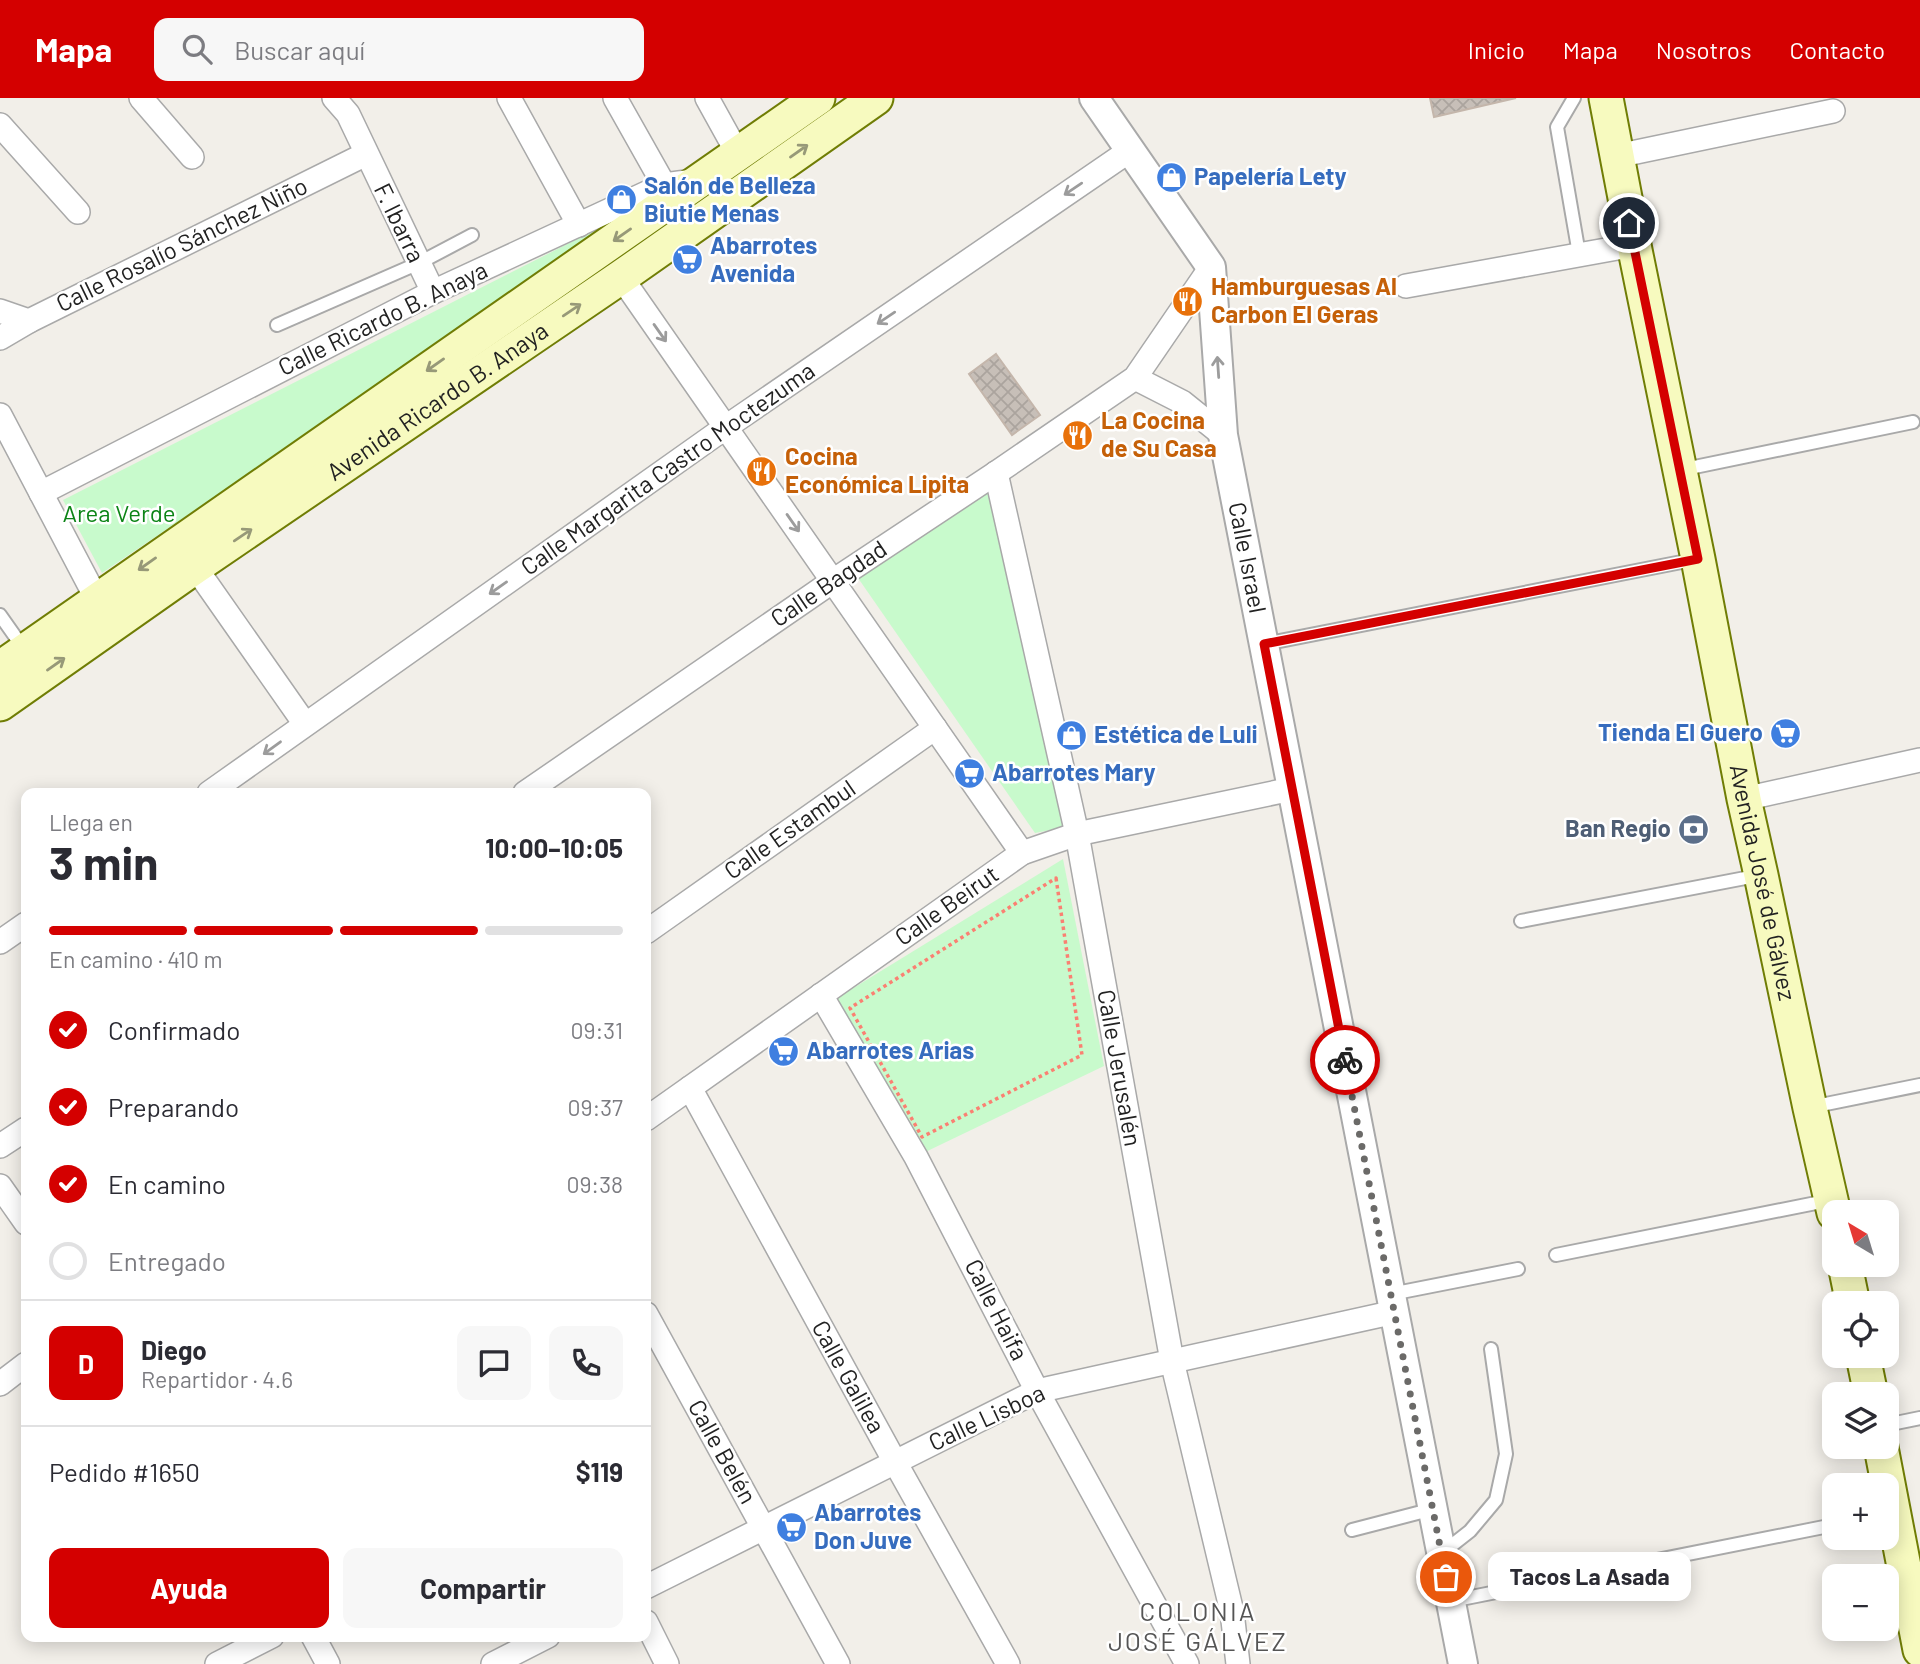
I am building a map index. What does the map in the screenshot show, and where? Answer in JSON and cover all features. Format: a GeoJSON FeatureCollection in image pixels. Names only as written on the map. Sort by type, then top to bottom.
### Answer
{"type":"FeatureCollection","features":[{"type":"Feature","properties":{"kind":"main road","name":"Avenida Ricardo B. Anaya"},"geometry":{"type":"LineString","coordinates":[[12,659],[195,568],[621,277],[712,193],[738,154],[818,98]]}},
{"type":"Feature","properties":{"kind":"main road","name":"Avenida Ricardo B. Anaya"},"geometry":{"type":"LineString","coordinates":[[0,704],[104,612],[712,193],[876,98]]}},
{"type":"Feature","properties":{"kind":"main road","name":"Avenida José de Gálvez"},"geometry":{"type":"LineString","coordinates":[[1606,98],[1744,799],[1831,1200]]}},
{"type":"Feature","properties":{"kind":"main road"},"geometry":{"type":"LineString","coordinates":[[1898,1550],[1919,1639]]}},
{"type":"Feature","properties":{"kind":"street"},"geometry":{"type":"LineString","coordinates":[[141,98],[192,157]]}},
{"type":"Feature","properties":{"kind":"street","name":"F. Ibarra"},"geometry":{"type":"LineString","coordinates":[[334,98],[348,114],[433,292]]}},
{"type":"Feature","properties":{"kind":"street"},"geometry":{"type":"LineString","coordinates":[[509,98],[579,225]]}},
{"type":"Feature","properties":{"kind":"street"},"geometry":{"type":"LineString","coordinates":[[615,98],[664,185]]}},
{"type":"Feature","properties":{"kind":"street"},"geometry":{"type":"LineString","coordinates":[[707,98],[738,154]]}},
{"type":"Feature","properties":{"kind":"street"},"geometry":{"type":"LineString","coordinates":[[1094,98],[1211,267]]}},
{"type":"Feature","properties":{"kind":"street"},"geometry":{"type":"LineString","coordinates":[[1617,156],[1833,111]]}},
{"type":"Feature","properties":{"kind":"street"},"geometry":{"type":"LineString","coordinates":[[0,125],[78,212]]}},
{"type":"Feature","properties":{"kind":"street","name":"Calle Margarita Castro Moctezuma"},"geometry":{"type":"LineString","coordinates":[[216,788],[726,427],[1129,150]]}},
{"type":"Feature","properties":{"kind":"street","name":"Calle Rosalío Sánchez Niño"},"geometry":{"type":"LineString","coordinates":[[0,338],[29,321],[366,154]]}},
{"type":"Feature","properties":{"kind":"street","name":"Calle Ricardo B. Anaya"},"geometry":{"type":"LineString","coordinates":[[41,493],[433,292],[664,185],[712,193]]}},
{"type":"Feature","properties":{"kind":"street"},"geometry":{"type":"LineString","coordinates":[[1406,286],[1634,245]]}},
{"type":"Feature","properties":{"kind":"street","name":"Calle Bagdad"},"geometry":{"type":"LineString","coordinates":[[532,788],[1135,378],[1211,267]]}},
{"type":"Feature","properties":{"kind":"street","name":"Calle Israel"},"geometry":{"type":"LineString","coordinates":[[1211,267],[1223,435],[1463,1664]]}},
{"type":"Feature","properties":{"kind":"street"},"geometry":{"type":"LineString","coordinates":[[621,277],[1022,853]]}},
{"type":"Feature","properties":{"kind":"street"},"geometry":{"type":"LineString","coordinates":[[0,311],[29,321]]}},
{"type":"Feature","properties":{"kind":"street"},"geometry":{"type":"LineString","coordinates":[[1135,378],[1182,402],[1223,435]]}},
{"type":"Feature","properties":{"kind":"street"},"geometry":{"type":"LineString","coordinates":[[0,415],[104,612]]}},
{"type":"Feature","properties":{"kind":"street","name":"Calle Jerusalén"},"geometry":{"type":"LineString","coordinates":[[996,473],[1077,834],[1172,1361],[1232,1612],[1238,1664]]}},
{"type":"Feature","properties":{"kind":"street"},"geometry":{"type":"LineString","coordinates":[[195,568],[305,724]]}},
{"type":"Feature","properties":{"kind":"street","name":"Calle Estambul"},"geometry":{"type":"LineString","coordinates":[[651,928],[935,728]]}},
{"type":"Feature","properties":{"kind":"street"},"geometry":{"type":"LineString","coordinates":[[1744,799],[1920,760]]}},
{"type":"Feature","properties":{"kind":"street","name":"Calle Beirut"},"geometry":{"type":"LineString","coordinates":[[651,1115],[1022,853],[1077,834],[1292,789]]}},
{"type":"Feature","properties":{"kind":"street"},"geometry":{"type":"LineString","coordinates":[[0,942],[21,927]]}},
{"type":"Feature","properties":{"kind":"street","name":"Calle Haifa"},"geometry":{"type":"LineString","coordinates":[[821,995],[916,1157],[1037,1391],[1187,1664]]}},
{"type":"Feature","properties":{"kind":"street","name":"Calle Galilea"},"geometry":{"type":"LineString","coordinates":[[690,1088],[1008,1664]]}},
{"type":"Feature","properties":{"kind":"street"},"geometry":{"type":"LineString","coordinates":[[0,1146],[21,1132]]}},
{"type":"Feature","properties":{"kind":"street"},"geometry":{"type":"LineString","coordinates":[[0,1186],[21,1216]]}},
{"type":"Feature","properties":{"kind":"street","name":"Calle Lisboa"},"geometry":{"type":"LineString","coordinates":[[651,1584],[1037,1391],[1172,1361],[1393,1303]]}},
{"type":"Feature","properties":{"kind":"street","name":"Calle Belén"},"geometry":{"type":"LineString","coordinates":[[651,1323],[838,1664]]}},
{"type":"Feature","properties":{"kind":"street"},"geometry":{"type":"LineString","coordinates":[[0,1384],[21,1368]]}},
{"type":"Feature","properties":{"kind":"street"},"geometry":{"type":"LineString","coordinates":[[651,1632],[667,1664]]}},
{"type":"Feature","properties":{"kind":"street"},"geometry":{"type":"LineString","coordinates":[[217,1664],[260,1642]]}},
{"type":"Feature","properties":{"kind":"street"},"geometry":{"type":"LineString","coordinates":[[316,1642],[328,1664]]}},
{"type":"Feature","properties":{"kind":"street"},"geometry":{"type":"LineString","coordinates":[[500,1662],[537,1642]]}},
{"type":"Feature","properties":{"kind":"lane"},"geometry":{"type":"LineString","coordinates":[[1574,98],[1557,127],[1579,254]]}},
{"type":"Feature","properties":{"kind":"lane"},"geometry":{"type":"LineString","coordinates":[[277,325],[419,263],[472,235]]}},
{"type":"Feature","properties":{"kind":"lane"},"geometry":{"type":"LineString","coordinates":[[1680,470],[1913,422]]}},
{"type":"Feature","properties":{"kind":"lane"},"geometry":{"type":"LineString","coordinates":[[1264,644],[1698,559]]}},
{"type":"Feature","properties":{"kind":"lane"},"geometry":{"type":"LineString","coordinates":[[0,615],[12,659]]}},
{"type":"Feature","properties":{"kind":"lane"},"geometry":{"type":"LineString","coordinates":[[1521,920],[1761,875]]}},
{"type":"Feature","properties":{"kind":"lane"},"geometry":{"type":"LineString","coordinates":[[1810,1108],[1920,1085]]}},
{"type":"Feature","properties":{"kind":"lane"},"geometry":{"type":"LineString","coordinates":[[1556,1255],[1822,1209]]}},
{"type":"Feature","properties":{"kind":"lane"},"geometry":{"type":"LineString","coordinates":[[1393,1303],[1518,1269]]}},
{"type":"Feature","properties":{"kind":"lane"},"geometry":{"type":"LineString","coordinates":[[1442,1553],[1471,1531],[1496,1500],[1506,1454],[1492,1349]]}},
{"type":"Feature","properties":{"kind":"lane"},"geometry":{"type":"LineString","coordinates":[[1899,1422],[1920,1418]]}},
{"type":"Feature","properties":{"kind":"lane"},"geometry":{"type":"LineString","coordinates":[[1352,1530],[1433,1509]]}},
{"type":"Feature","properties":{"kind":"lane"},"geometry":{"type":"LineString","coordinates":[[1451,1601],[1822,1527]]}},
{"type":"Feature","properties":{"kind":"path"},"geometry":{"type":"LineString","coordinates":[[1056,878],[1082,1055],[922,1137],[850,1008],[1044,886],[1056,878]]}},
{"type":"Feature","properties":{"kind":"green space","name":"Area Verde"},"geometry":{"type":"Polygon","coordinates":[[[654,200],[102,573],[63,500],[654,200]]]}},
{"type":"Feature","properties":{"kind":"green space"},"geometry":{"type":"Polygon","coordinates":[[[988,489],[1067,827],[1035,833],[858,578],[988,489]]]}},
{"type":"Feature","properties":{"kind":"green space"},"geometry":{"type":"Polygon","coordinates":[[[1063,859],[1104,1066],[917,1156],[829,1003],[1063,859]]]}},
{"type":"Feature","properties":{"kind":"building"},"geometry":{"type":"Polygon","coordinates":[[[1430,98],[1516,98],[1434,117],[1430,98]]]}},
{"type":"Feature","properties":{"kind":"building"},"geometry":{"type":"Polygon","coordinates":[[[996,354],[1040,415],[1012,435],[969,374],[996,354]]]}},
{"type":"Feature","properties":{"kind":"way so far"},"geometry":{"type":"LineString","coordinates":[[1345,1060],[1446,1577]]}},
{"type":"Feature","properties":{"kind":"place","name":"Papelería Lety"},"geometry":{"type":"Point","coordinates":[1171,177]}},
{"type":"Feature","properties":{"kind":"place","name":"Salón de Belleza Biutie Menas"},"geometry":{"type":"Point","coordinates":[621,200]}},
{"type":"Feature","properties":{"kind":"place","name":"Abarrotes Avenida"},"geometry":{"type":"Point","coordinates":[687,260]}},
{"type":"Feature","properties":{"kind":"place","name":"Hamburguesas Al Carbon El Geras"},"geometry":{"type":"Point","coordinates":[1188,301]}},
{"type":"Feature","properties":{"kind":"place","name":"La Cocina de Su Casa"},"geometry":{"type":"Point","coordinates":[1078,435]}},
{"type":"Feature","properties":{"kind":"place","name":"Cocina Económica Lipita"},"geometry":{"type":"Point","coordinates":[762,471]}},
{"type":"Feature","properties":{"kind":"place","name":"Tienda El Guero"},"geometry":{"type":"Point","coordinates":[1786,733]}},
{"type":"Feature","properties":{"kind":"place","name":"Estética de Luli"},"geometry":{"type":"Point","coordinates":[1071,735]}},
{"type":"Feature","properties":{"kind":"place","name":"Abarrotes Mary"},"geometry":{"type":"Point","coordinates":[969,773]}},
{"type":"Feature","properties":{"kind":"place","name":"Ban Regio"},"geometry":{"type":"Point","coordinates":[1694,829]}},
{"type":"Feature","properties":{"kind":"place","name":"Abarrotes Arias"},"geometry":{"type":"Point","coordinates":[783,1051]}},
{"type":"Feature","properties":{"kind":"place","name":"Abarrotes Don Juve"},"geometry":{"type":"Point","coordinates":[791,1527]}},
{"type":"Feature","properties":{"kind":"place","name":"Tacos La Asada"},"geometry":{"type":"Point","coordinates":[1446,1577]}},
{"type":"Feature","properties":{"kind":"district","name":"COLONIA JOSÉ GÁLVEZ"},"geometry":{"type":"Point","coordinates":[1198,1627]}},
{"type":"Feature","properties":{"kind":"route"},"geometry":{"type":"LineString","coordinates":[[1345,1060],[1264,644],[1698,559],[1629,223]]}}]}
